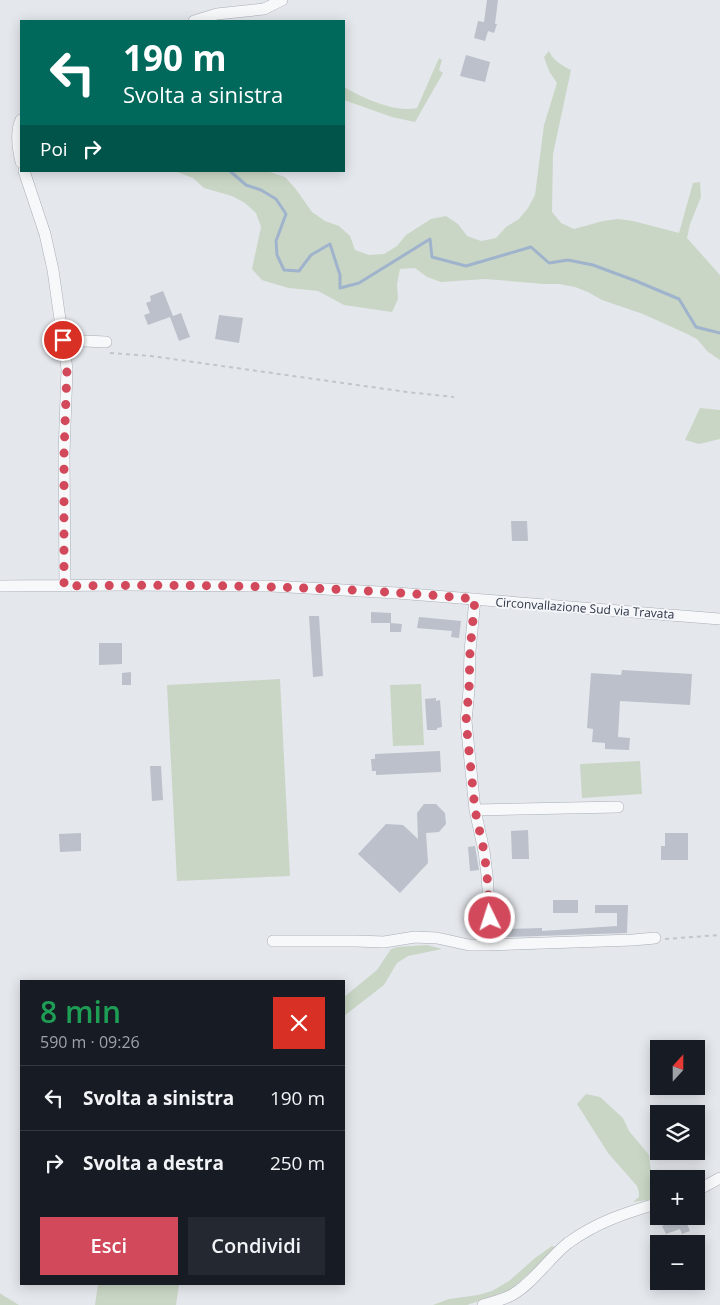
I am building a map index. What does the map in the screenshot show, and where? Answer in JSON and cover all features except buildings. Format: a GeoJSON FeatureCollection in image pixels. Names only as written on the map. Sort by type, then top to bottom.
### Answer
{"type":"FeatureCollection","features":[{"type":"Feature","properties":{"kind":"street"},"geometry":{"type":"LineString","coordinates":[[197,20],[217,14],[264,8],[282,0]]}},
{"type":"Feature","properties":{"kind":"street"},"geometry":{"type":"LineString","coordinates":[[20,122],[18,135],[20,153]]}},
{"type":"Feature","properties":{"kind":"street"},"geometry":{"type":"LineString","coordinates":[[24,172],[45,234],[53,270],[67,368],[64,454],[64,586]]}},
{"type":"Feature","properties":{"kind":"street"},"geometry":{"type":"LineString","coordinates":[[63,340],[106,347]]}},
{"type":"Feature","properties":{"kind":"street","name":"Circonvallazione Sud via Travata"},"geometry":{"type":"LineString","coordinates":[[0,586],[272,586],[397,593],[720,619]]}},
{"type":"Feature","properties":{"kind":"street"},"geometry":{"type":"LineString","coordinates":[[475,599],[466,721],[475,810],[487,875],[490,918],[488,945]]}},
{"type":"Feature","properties":{"kind":"street"},"geometry":{"type":"LineString","coordinates":[[475,810],[618,807]]}},
{"type":"Feature","properties":{"kind":"street"},"geometry":{"type":"LineString","coordinates":[[273,941],[384,942],[415,937],[437,938],[469,945],[488,945],[655,938]]}},
{"type":"Feature","properties":{"kind":"street"},"geometry":{"type":"LineString","coordinates":[[705,1186],[720,1178]]}},
{"type":"Feature","properties":{"kind":"street"},"geometry":{"type":"LineString","coordinates":[[483,1305],[511,1295],[522,1287],[560,1250],[594,1226],[650,1206]]}},
{"type":"Feature","properties":{"kind":"path"},"geometry":{"type":"LineString","coordinates":[[106,347],[160,357],[454,397]]}},
{"type":"Feature","properties":{"kind":"path"},"geometry":{"type":"LineString","coordinates":[[655,938],[720,935]]}},
{"type":"Feature","properties":{"kind":"green space"},"geometry":{"type":"Polygon","coordinates":[[[549,51],[556,60],[571,70],[553,154],[552,212],[561,223],[574,229],[618,219],[679,233],[693,183],[700,182],[701,197],[690,224],[687,238],[720,275],[720,360],[707,351],[697,339],[685,333],[643,314],[602,300],[588,292],[559,284],[485,279],[441,282],[427,277],[415,268],[400,269],[397,284],[398,299],[392,312],[344,305],[318,291],[289,288],[262,280],[252,269],[261,227],[256,213],[245,203],[232,196],[204,188],[193,178],[176,172],[270,172],[285,177],[312,212],[325,221],[339,226],[350,236],[355,250],[369,255],[384,254],[397,246],[406,235],[431,219],[446,216],[458,224],[467,236],[481,241],[496,238],[506,227],[519,219],[535,195],[544,125],[557,83],[549,71],[544,57],[549,51]]]}},
{"type":"Feature","properties":{"kind":"green space"},"geometry":{"type":"Polygon","coordinates":[[[439,58],[442,60],[439,70],[443,73],[415,122],[392,117],[345,100],[345,88],[379,104],[408,109],[417,108],[439,58]]]}},
{"type":"Feature","properties":{"kind":"green space"},"geometry":{"type":"Polygon","coordinates":[[[700,408],[720,410],[720,439],[699,444],[685,440],[700,408]]]}},
{"type":"Feature","properties":{"kind":"green space"},"geometry":{"type":"Polygon","coordinates":[[[280,679],[290,876],[177,881],[167,685],[280,679]]]}},
{"type":"Feature","properties":{"kind":"green space"},"geometry":{"type":"Polygon","coordinates":[[[421,684],[424,745],[393,746],[390,685],[421,684]]]}},
{"type":"Feature","properties":{"kind":"green space"},"geometry":{"type":"Polygon","coordinates":[[[640,761],[642,794],[582,798],[580,764],[640,761]]]}},
{"type":"Feature","properties":{"kind":"green space"},"geometry":{"type":"Polygon","coordinates":[[[427,945],[442,949],[408,956],[397,963],[384,985],[345,1015],[345,996],[377,970],[391,949],[427,945]]]}},
{"type":"Feature","properties":{"kind":"green space"},"geometry":{"type":"Polygon","coordinates":[[[586,1094],[600,1097],[623,1118],[629,1131],[649,1155],[651,1170],[650,1199],[633,1202],[639,1197],[637,1186],[608,1153],[577,1104],[586,1094]]]}},
{"type":"Feature","properties":{"kind":"green space"},"geometry":{"type":"Polygon","coordinates":[[[552,1246],[558,1248],[510,1290],[467,1305],[433,1305],[449,1299],[492,1291],[509,1281],[552,1246]]]}},
{"type":"Feature","properties":{"kind":"green space"},"geometry":{"type":"Polygon","coordinates":[[[98,1285],[179,1285],[176,1305],[95,1305],[98,1285]]]}},
{"type":"Feature","properties":{"kind":"green space"},"geometry":{"type":"Polygon","coordinates":[[[1,1294],[19,1305],[0,1305],[1,1294]]]}},
{"type":"Feature","properties":{"kind":"waterway"},"geometry":{"type":"LineString","coordinates":[[231,172],[246,185],[261,190],[276,199],[286,214],[276,241],[277,255],[284,270],[299,271],[311,255],[330,244],[340,275],[340,288],[359,283],[430,239],[432,257],[466,266],[531,247],[549,263],[568,260],[593,265],[679,299],[696,327],[720,333]]}},
{"type":"Feature","properties":{"kind":"route"},"geometry":{"type":"LineString","coordinates":[[63,340],[67,368],[64,454],[64,586],[272,586],[475,599],[466,721],[475,810],[487,875],[490,918]]}}]}
